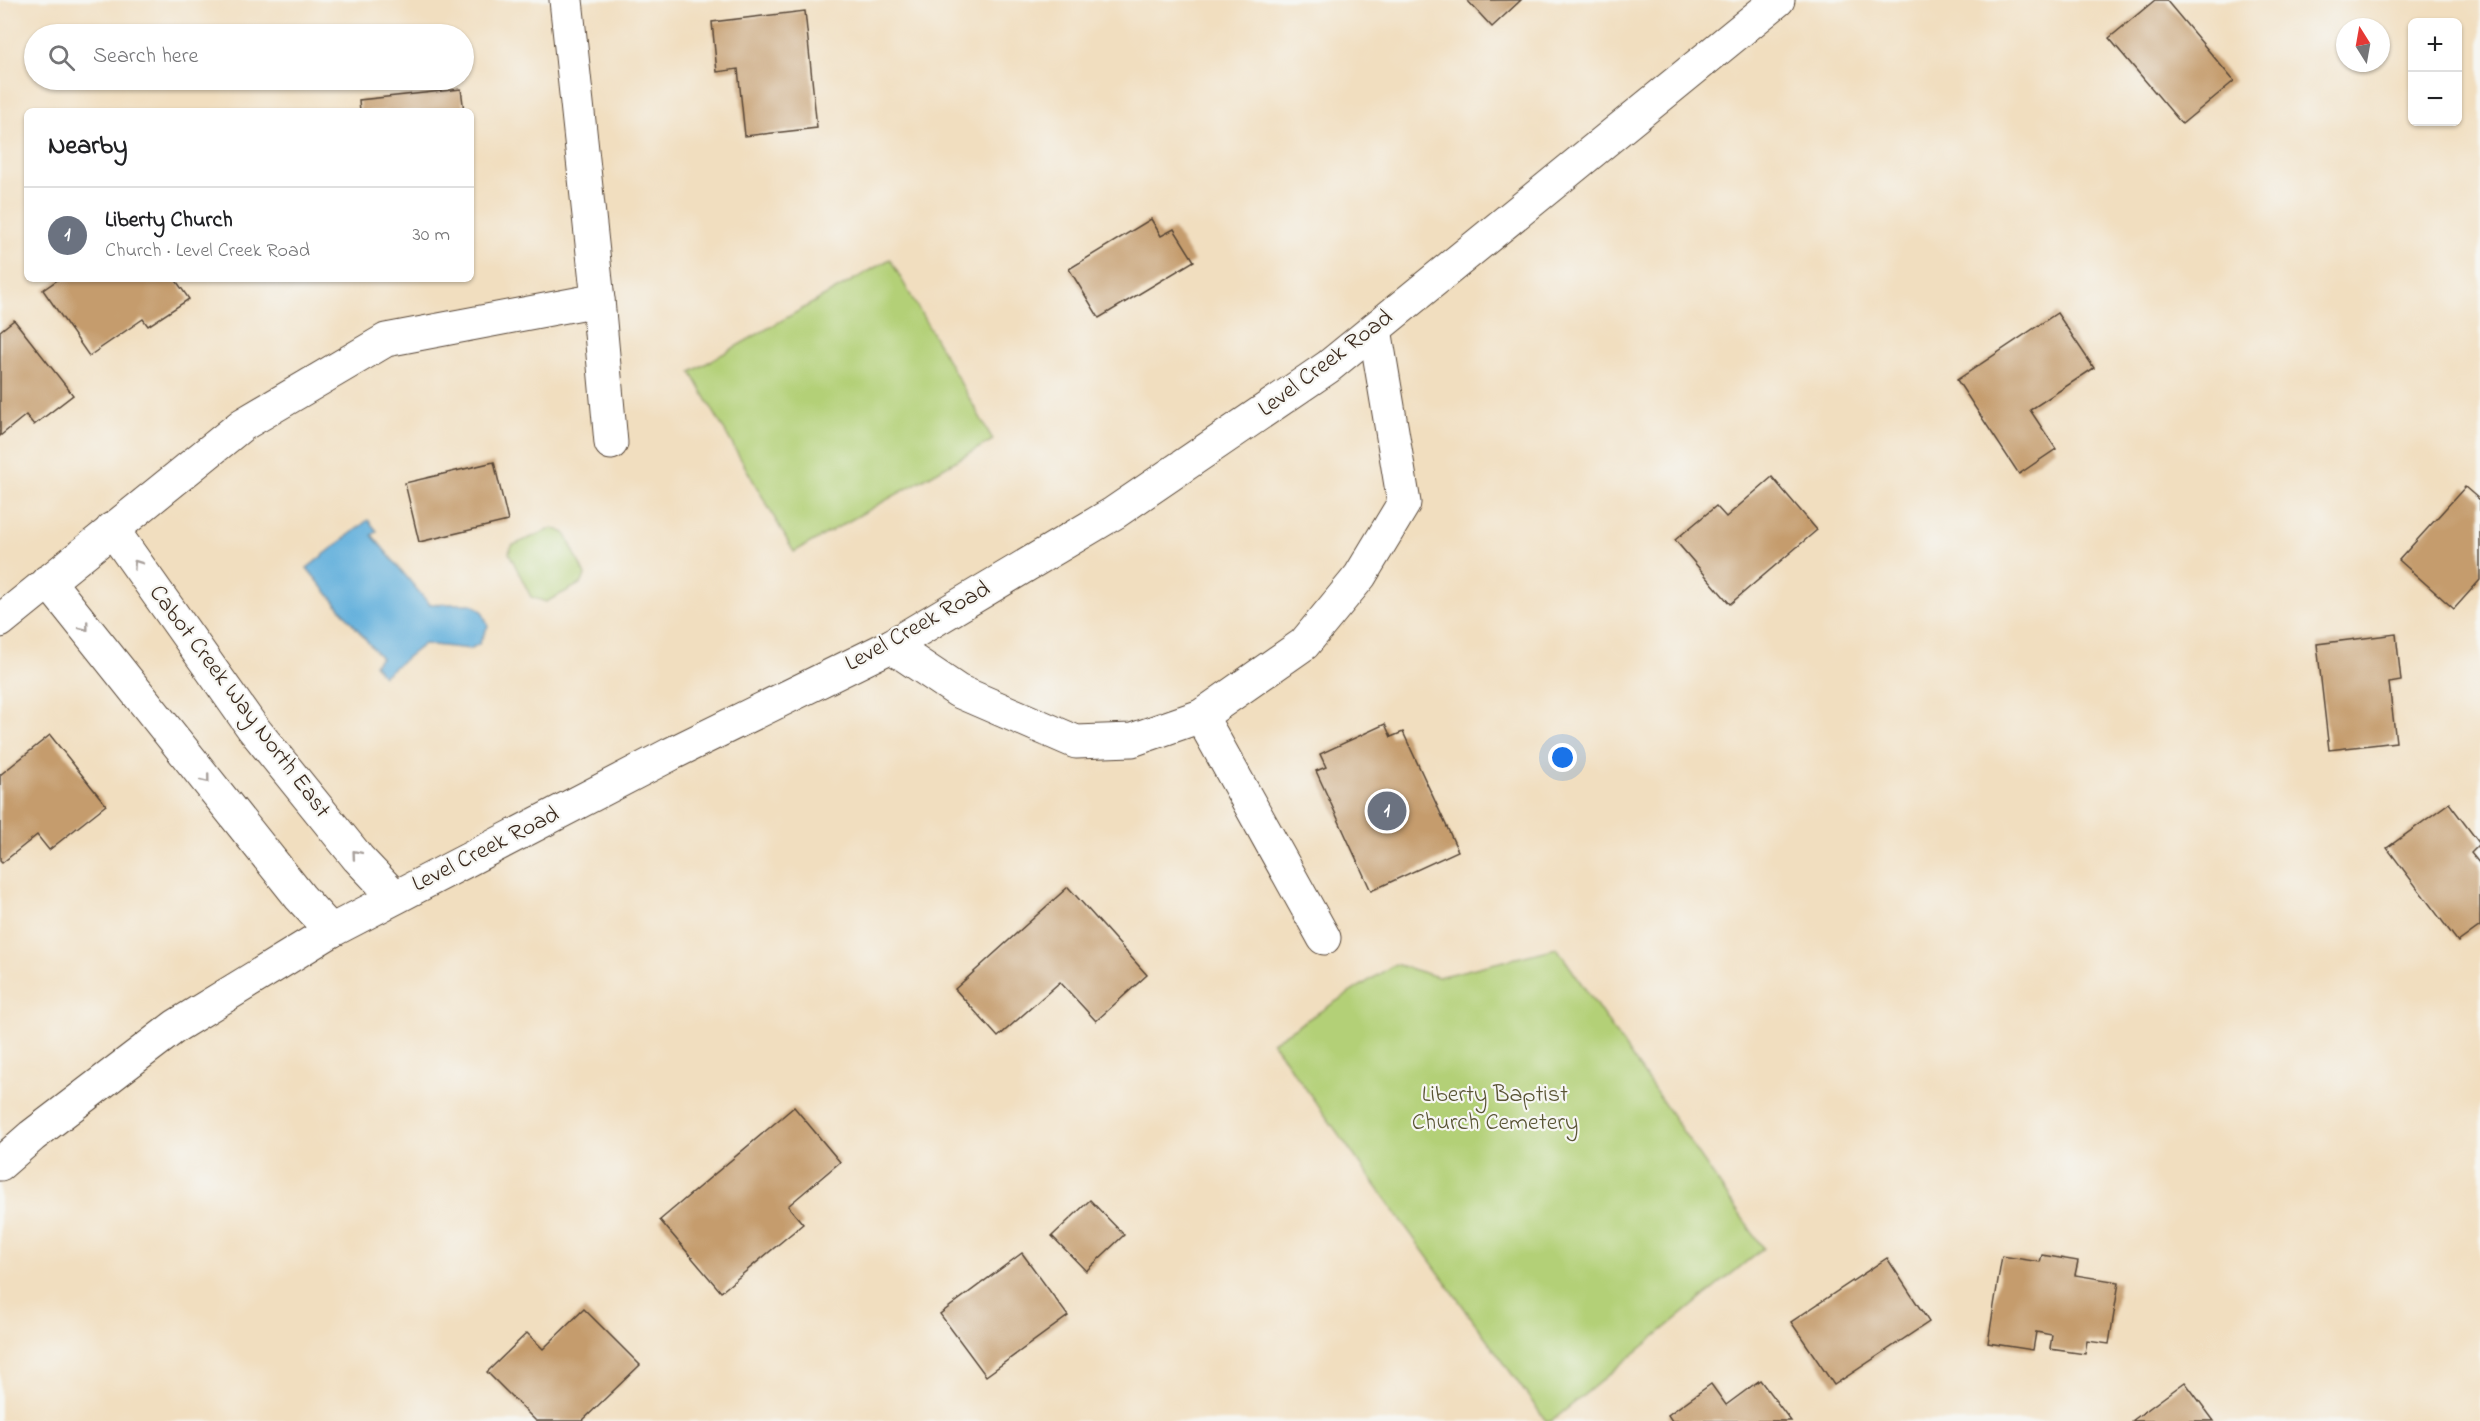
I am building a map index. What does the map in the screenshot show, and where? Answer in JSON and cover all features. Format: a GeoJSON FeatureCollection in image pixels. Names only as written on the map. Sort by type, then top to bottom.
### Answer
{"type":"FeatureCollection","features":[{"type":"Feature","properties":{"kind":"street"},"geometry":{"type":"LineString","coordinates":[[566,0],[611,443]]}},
{"type":"Feature","properties":{"kind":"street","name":"Level Creek Road"},"geometry":{"type":"LineString","coordinates":[[0,1164],[32,1136],[176,1026],[331,931],[671,754],[891,646],[1114,513],[1328,367],[1778,0]]}},
{"type":"Feature","properties":{"kind":"street"},"geometry":{"type":"LineString","coordinates":[[0,621],[242,425],[386,340],[598,300]]}},
{"type":"Feature","properties":{"kind":"street"},"geometry":{"type":"LineString","coordinates":[[891,646],[958,691],[1076,742],[1132,740],[1202,716],[1304,644],[1360,576],[1404,502],[1375,329]]}},
{"type":"Feature","properties":{"kind":"street","name":"Cabot Creek Way North East"},"geometry":{"type":"LineString","coordinates":[[112,529],[252,727],[358,858],[395,897]]}},
{"type":"Feature","properties":{"kind":"street"},"geometry":{"type":"LineString","coordinates":[[48,581],[300,897],[331,931]]}},
{"type":"Feature","properties":{"kind":"street"},"geometry":{"type":"LineString","coordinates":[[1202,716],[1324,938]]}},
{"type":"Feature","properties":{"kind":"green space"},"geometry":{"type":"Polygon","coordinates":[[[890,259],[993,440],[794,552],[691,372],[890,259]]]}},
{"type":"Feature","properties":{"kind":"green space"},"geometry":{"type":"Polygon","coordinates":[[[553,528],[565,533],[585,575],[582,583],[546,602],[531,597],[509,553],[511,546],[553,528]]]}},
{"type":"Feature","properties":{"kind":"green space","name":"Liberty Baptist Church Cemetery"},"geometry":{"type":"Polygon","coordinates":[[[1557,948],[1763,1248],[1552,1421],[1546,1421],[1272,1042],[1395,964],[1438,977],[1557,948]]]}},
{"type":"Feature","properties":{"kind":"water"},"geometry":{"type":"Polygon","coordinates":[[[368,520],[377,531],[372,535],[429,604],[472,604],[482,611],[488,626],[479,644],[470,649],[424,644],[383,676],[374,664],[381,658],[307,568],[368,520]]]}},
{"type":"Feature","properties":{"kind":"building"},"geometry":{"type":"Polygon","coordinates":[[[1467,0],[1521,0],[1492,27],[1467,0]]]}},
{"type":"Feature","properties":{"kind":"building"},"geometry":{"type":"Polygon","coordinates":[[[2155,0],[2166,0],[2234,81],[2182,124],[2109,38],[2155,0]]]}},
{"type":"Feature","properties":{"kind":"building"},"geometry":{"type":"Polygon","coordinates":[[[805,11],[817,128],[745,136],[738,69],[717,72],[712,22],[805,11]]]}},
{"type":"Feature","properties":{"kind":"building"},"geometry":{"type":"Polygon","coordinates":[[[461,90],[464,108],[360,108],[359,100],[461,90]]]}},
{"type":"Feature","properties":{"kind":"building"},"geometry":{"type":"Polygon","coordinates":[[[1151,219],[1161,236],[1174,229],[1194,261],[1099,318],[1069,269],[1151,219]]]}},
{"type":"Feature","properties":{"kind":"building"},"geometry":{"type":"Polygon","coordinates":[[[55,282],[177,282],[189,299],[148,326],[143,319],[89,356],[43,290],[55,282]]]}},
{"type":"Feature","properties":{"kind":"building"},"geometry":{"type":"Polygon","coordinates":[[[2057,313],[2094,368],[2030,410],[2056,449],[2019,474],[1957,380],[2057,313]]]}},
{"type":"Feature","properties":{"kind":"building"},"geometry":{"type":"Polygon","coordinates":[[[14,320],[73,395],[34,425],[26,415],[0,436],[0,331],[14,320]]]}},
{"type":"Feature","properties":{"kind":"building"},"geometry":{"type":"Polygon","coordinates":[[[494,462],[508,521],[419,542],[405,483],[494,462]]]}},
{"type":"Feature","properties":{"kind":"building"},"geometry":{"type":"Polygon","coordinates":[[[1772,477],[1817,530],[1730,604],[1675,540],[1716,506],[1726,517],[1772,477]]]}},
{"type":"Feature","properties":{"kind":"building"},"geometry":{"type":"Polygon","coordinates":[[[2465,487],[2480,500],[2480,580],[2454,609],[2399,560],[2465,487]]]}},
{"type":"Feature","properties":{"kind":"building"},"geometry":{"type":"Polygon","coordinates":[[[2396,634],[2401,681],[2389,683],[2396,742],[2329,750],[2317,644],[2396,634]]]}},
{"type":"Feature","properties":{"kind":"building"},"geometry":{"type":"Polygon","coordinates":[[[1385,724],[1391,737],[1403,732],[1458,851],[1371,891],[1316,771],[1326,767],[1320,754],[1385,724]]]}},
{"type":"Feature","properties":{"kind":"building"},"geometry":{"type":"Polygon","coordinates":[[[50,735],[106,805],[49,850],[37,835],[2,863],[0,861],[0,775],[50,735]]]}},
{"type":"Feature","properties":{"kind":"building"},"geometry":{"type":"Polygon","coordinates":[[[2449,803],[2480,844],[2471,853],[2480,864],[2480,926],[2458,942],[2387,848],[2449,803]]]}},
{"type":"Feature","properties":{"kind":"building"},"geometry":{"type":"Polygon","coordinates":[[[1068,887],[1147,975],[1096,1021],[1060,982],[998,1037],[955,989],[1068,887]]]}},
{"type":"Feature","properties":{"kind":"building"},"geometry":{"type":"Polygon","coordinates":[[[794,1107],[840,1162],[788,1206],[803,1224],[721,1292],[660,1220],[794,1107]]]}},
{"type":"Feature","properties":{"kind":"building"},"geometry":{"type":"Polygon","coordinates":[[[1090,1200],[1124,1235],[1086,1271],[1052,1236],[1090,1200]]]}},
{"type":"Feature","properties":{"kind":"building"},"geometry":{"type":"Polygon","coordinates":[[[1022,1253],[1068,1316],[986,1376],[940,1314],[1022,1253]]]}},
{"type":"Feature","properties":{"kind":"building"},"geometry":{"type":"Polygon","coordinates":[[[2042,1255],[2078,1261],[2075,1275],[2119,1282],[2109,1344],[2087,1341],[2085,1354],[2050,1349],[2052,1335],[2036,1332],[2033,1350],[1988,1343],[2002,1256],[2040,1262],[2042,1255]]]}},
{"type":"Feature","properties":{"kind":"building"},"geometry":{"type":"Polygon","coordinates":[[[1887,1258],[1929,1322],[1834,1385],[1791,1322],[1887,1258]]]}},
{"type":"Feature","properties":{"kind":"building"},"geometry":{"type":"Polygon","coordinates":[[[584,1309],[640,1365],[582,1421],[536,1421],[487,1372],[527,1333],[543,1349],[584,1309]]]}},
{"type":"Feature","properties":{"kind":"building"},"geometry":{"type":"Polygon","coordinates":[[[1760,1380],[1791,1421],[1672,1421],[1668,1415],[1711,1384],[1726,1405],[1760,1380]]]}},
{"type":"Feature","properties":{"kind":"building"},"geometry":{"type":"Polygon","coordinates":[[[2185,1382],[2214,1421],[2132,1421],[2185,1382]]]}},
{"type":"Feature","properties":{"kind":"place","name":"Liberty Church"},"geometry":{"type":"Point","coordinates":[1387,811]}}]}
